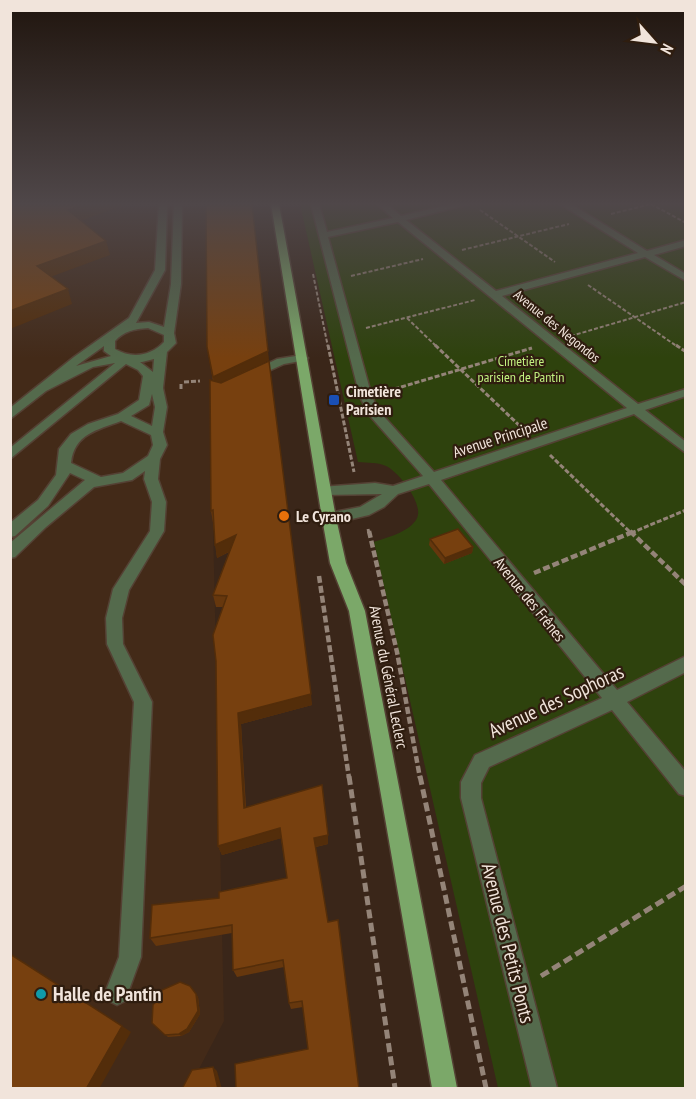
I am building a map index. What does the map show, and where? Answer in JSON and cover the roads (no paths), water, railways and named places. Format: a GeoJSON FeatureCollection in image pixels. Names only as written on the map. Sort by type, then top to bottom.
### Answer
{"type":"FeatureCollection","features":[{"type":"Feature","properties":{"kind":"main road","name":"Avenue du Général Leclerc"},"geometry":{"type":"LineString","coordinates":[[284,255],[329,518],[338,563],[357,611],[445,1089]]}},
{"type":"Feature","properties":{"kind":"lane"},"geometry":{"type":"LineString","coordinates":[[10,415],[78,359],[133,320],[158,276],[159,255]]}},
{"type":"Feature","properties":{"kind":"lane"},"geometry":{"type":"LineString","coordinates":[[45,388],[84,366],[125,358],[144,358],[161,352],[170,343],[177,255]]}},
{"type":"Feature","properties":{"kind":"lane","name":"Avenue des Frênes"},"geometry":{"type":"LineString","coordinates":[[328,255],[366,398],[374,413],[432,478],[686,787]]}},
{"type":"Feature","properties":{"kind":"lane","name":"Avenue des Negondos"},"geometry":{"type":"LineString","coordinates":[[447,255],[686,449]]}},
{"type":"Feature","properties":{"kind":"lane"},"geometry":{"type":"LineString","coordinates":[[494,295],[641,255]]}},
{"type":"Feature","properties":{"kind":"lane"},"geometry":{"type":"LineString","coordinates":[[648,255],[686,278]]}},
{"type":"Feature","properties":{"kind":"lane"},"geometry":{"type":"LineString","coordinates":[[10,532],[42,503],[63,476],[66,449],[76,437],[92,427],[122,417],[145,402],[149,376],[140,366],[110,351],[109,340],[129,327],[149,325],[169,333]]}},
{"type":"Feature","properties":{"kind":"lane"},"geometry":{"type":"LineString","coordinates":[[117,993],[130,957],[143,702],[116,644],[114,618],[121,589],[157,531],[159,502],[151,479],[153,459],[160,446],[157,433],[161,407],[157,388],[161,352]]}},
{"type":"Feature","properties":{"kind":"lane"},"geometry":{"type":"LineString","coordinates":[[10,455],[117,368],[125,358]]}},
{"type":"Feature","properties":{"kind":"lane"},"geometry":{"type":"LineString","coordinates":[[239,380],[281,361],[302,358]]}},
{"type":"Feature","properties":{"kind":"lane","name":"Avenue Principale"},"geometry":{"type":"LineString","coordinates":[[329,518],[364,513],[379,506],[393,491],[686,392]]}},
{"type":"Feature","properties":{"kind":"lane"},"geometry":{"type":"LineString","coordinates":[[122,417],[142,424],[157,433]]}},
{"type":"Feature","properties":{"kind":"lane"},"geometry":{"type":"LineString","coordinates":[[10,553],[90,483],[127,477],[153,459]]}},
{"type":"Feature","properties":{"kind":"lane"},"geometry":{"type":"LineString","coordinates":[[64,465],[98,481]]}},
{"type":"Feature","properties":{"kind":"lane"},"geometry":{"type":"LineString","coordinates":[[325,490],[358,488],[393,491]]}},
{"type":"Feature","properties":{"kind":"lane","name":"Avenue des Sophoras"},"geometry":{"type":"LineString","coordinates":[[471,798],[471,782],[483,760],[613,701],[686,663]]}},
{"type":"Feature","properties":{"kind":"lane","name":"Avenue des Petits Ponts"},"geometry":{"type":"LineString","coordinates":[[471,798],[545,1089]]}},
{"type":"Feature","properties":{"kind":"place","name":"Cimetière Parisien"},"geometry":{"type":"Point","coordinates":[334,400]}},
{"type":"Feature","properties":{"kind":"place","name":"Le Cyrano"},"geometry":{"type":"Point","coordinates":[284,516]}},
{"type":"Feature","properties":{"kind":"place","name":"Halle de Pantin"},"geometry":{"type":"Point","coordinates":[41,994]}},
{"type":"Feature","properties":{"kind":"park label","name":"Cimetière parisien de Pantin"},"geometry":{"type":"Point","coordinates":[521,370]}}]}
